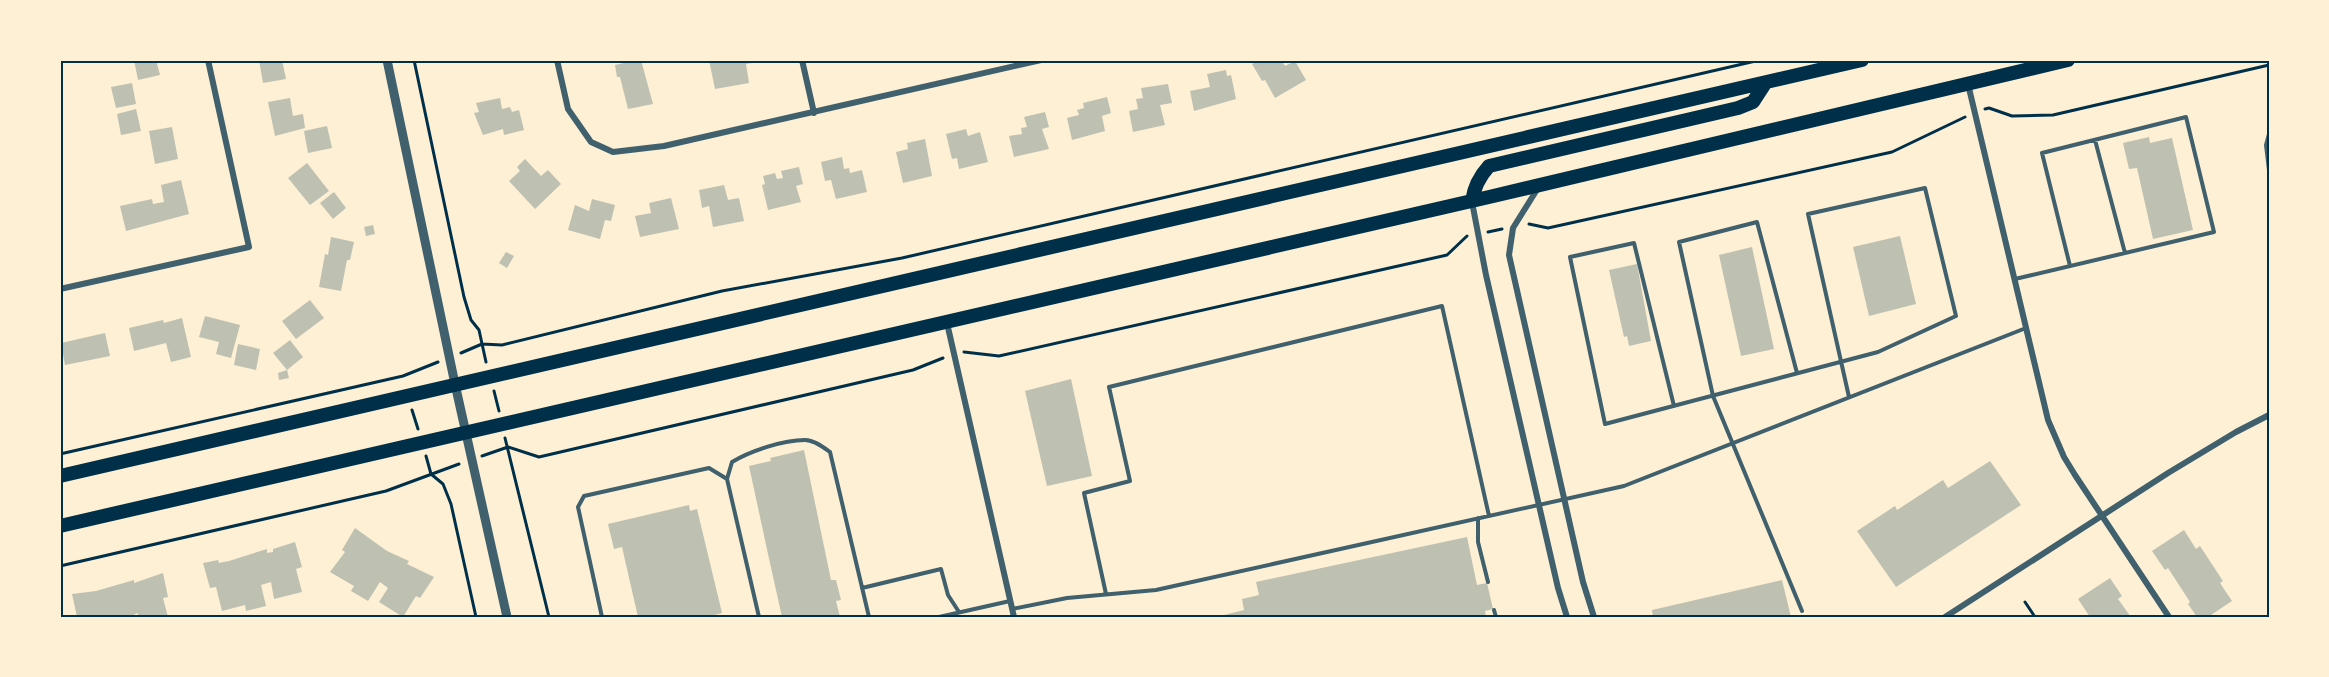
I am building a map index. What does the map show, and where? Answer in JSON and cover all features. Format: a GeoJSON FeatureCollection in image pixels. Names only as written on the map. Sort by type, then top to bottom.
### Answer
{"type":"FeatureCollection","features":[{"type":"Feature","properties":{"kind":"highway"},"geometry":{"type":"LineString","coordinates":[[60,476],[1862,60]]}},
{"type":"Feature","properties":{"kind":"highway"},"geometry":{"type":"LineString","coordinates":[[60,526],[1472,201],[2068,60]]}},
{"type":"Feature","properties":{"kind":"highway"},"geometry":{"type":"LineString","coordinates":[[1472,201],[1480,175],[1489,166],[1738,108],[1753,102],[1766,82]]}},
{"type":"Feature","properties":{"kind":"street"},"geometry":{"type":"LineString","coordinates":[[60,289],[249,247],[208,60]]}},
{"type":"Feature","properties":{"kind":"street"},"geometry":{"type":"LineString","coordinates":[[387,60],[449,357],[507,617]]}},
{"type":"Feature","properties":{"kind":"street"},"geometry":{"type":"LineString","coordinates":[[557,60],[568,109],[591,142],[613,152],[664,146],[1041,60]]}},
{"type":"Feature","properties":{"kind":"street"},"geometry":{"type":"LineString","coordinates":[[802,60],[814,113]]}},
{"type":"Feature","properties":{"kind":"street"},"geometry":{"type":"LineString","coordinates":[[1968,84],[2043,400],[2055,438],[2069,466],[2169,617]]}},
{"type":"Feature","properties":{"kind":"street"},"geometry":{"type":"LineString","coordinates":[[1540,185],[1513,228],[1509,247],[1510,269],[1583,582],[1594,617]]}},
{"type":"Feature","properties":{"kind":"street"},"geometry":{"type":"LineString","coordinates":[[1472,201],[1486,275],[1558,588],[1567,617]]}},
{"type":"Feature","properties":{"kind":"street"},"geometry":{"type":"LineString","coordinates":[[947,322],[1014,617]]}},
{"type":"Feature","properties":{"kind":"street"},"geometry":{"type":"LineString","coordinates":[[1945,617],[2208,447],[2269,415]]}},
{"type":"Feature","properties":{"kind":"lane"},"geometry":{"type":"LineString","coordinates":[[2014,279],[2070,266],[2214,232],[2186,117],[2042,153],[2070,266]]}},
{"type":"Feature","properties":{"kind":"lane"},"geometry":{"type":"LineString","coordinates":[[2269,134],[2266,145],[2269,170]]}},
{"type":"Feature","properties":{"kind":"lane"},"geometry":{"type":"LineString","coordinates":[[2095,140],[2125,253]]}},
{"type":"Feature","properties":{"kind":"lane"},"geometry":{"type":"LineString","coordinates":[[1674,406],[1634,243],[1570,257],[1605,424],[1713,396],[1841,361],[1878,352],[1956,316],[1925,188],[1808,214],[1841,361],[1850,397]]}},
{"type":"Feature","properties":{"kind":"lane"},"geometry":{"type":"LineString","coordinates":[[1797,373],[1757,222],[1679,242],[1713,396],[1802,611]]}},
{"type":"Feature","properties":{"kind":"lane"},"geometry":{"type":"LineString","coordinates":[[1106,594],[1084,493],[1130,481],[1109,387],[1442,306],[1489,516]]}},
{"type":"Feature","properties":{"kind":"lane"},"geometry":{"type":"LineString","coordinates":[[1012,609],[1067,598],[1156,590],[1565,497],[1624,486],[2026,328]]}},
{"type":"Feature","properties":{"kind":"lane"},"geometry":{"type":"LineString","coordinates":[[759,617],[727,479],[732,462],[747,453],[807,439],[830,452],[869,617]]}},
{"type":"Feature","properties":{"kind":"lane"},"geometry":{"type":"LineString","coordinates":[[602,617],[578,507],[584,496],[709,468],[727,479]]}},
{"type":"Feature","properties":{"kind":"lane"},"geometry":{"type":"LineString","coordinates":[[1478,518],[1478,542],[1488,582]]}},
{"type":"Feature","properties":{"kind":"lane"},"geometry":{"type":"LineString","coordinates":[[862,588],[941,569],[948,595],[959,612]]}},
{"type":"Feature","properties":{"kind":"lane"},"geometry":{"type":"LineString","coordinates":[[939,617],[1010,601]]}},
{"type":"Feature","properties":{"kind":"lane"},"geometry":{"type":"LineString","coordinates":[[1494,610],[1496,617]]}},
{"type":"Feature","properties":{"kind":"path"},"geometry":{"type":"LineString","coordinates":[[414,60],[464,297],[471,320],[479,330],[549,617]]}},
{"type":"Feature","properties":{"kind":"path"},"geometry":{"type":"LineString","coordinates":[[60,454],[403,376],[482,344],[502,345],[722,291],[902,258],[1760,60]]}},
{"type":"Feature","properties":{"kind":"path"},"geometry":{"type":"LineString","coordinates":[[60,566],[383,492],[508,447],[539,457],[914,370],[935,360],[967,351],[999,356],[1447,255],[1465,237],[1478,233],[1529,224],[1548,228],[1892,152],[1989,108],[2012,117],[2053,115],[2269,65]]}},
{"type":"Feature","properties":{"kind":"path"},"geometry":{"type":"LineString","coordinates":[[403,376],[431,474],[443,484],[451,504],[476,617]]}},
{"type":"Feature","properties":{"kind":"path"},"geometry":{"type":"LineString","coordinates":[[2025,602],[2035,617]]}},
{"type":"Feature","properties":{"kind":"building"},"geometry":{"type":"Polygon","coordinates":[[[134,60],[156,60],[160,75],[138,80],[134,60]]]}},
{"type":"Feature","properties":{"kind":"building"},"geometry":{"type":"Polygon","coordinates":[[[259,60],[282,60],[286,79],[263,83],[259,60]]]}},
{"type":"Feature","properties":{"kind":"building"},"geometry":{"type":"Polygon","coordinates":[[[641,60],[653,104],[628,109],[615,65],[641,60]]]}},
{"type":"Feature","properties":{"kind":"building"},"geometry":{"type":"Polygon","coordinates":[[[709,60],[752,60],[752,63],[746,64],[749,83],[715,89],[709,60]]]}},
{"type":"Feature","properties":{"kind":"building"},"geometry":{"type":"Polygon","coordinates":[[[1259,60],[1272,60],[1274,63],[1281,60],[1285,66],[1295,61],[1306,80],[1275,98],[1265,80],[1262,81],[1252,64],[1259,60]]]}},
{"type":"Feature","properties":{"kind":"building"},"geometry":{"type":"Polygon","coordinates":[[[1226,70],[1227,76],[1231,75],[1236,99],[1194,111],[1190,91],[1210,87],[1207,74],[1226,70]]]}},
{"type":"Feature","properties":{"kind":"building"},"geometry":{"type":"Polygon","coordinates":[[[132,83],[136,104],[116,108],[111,87],[132,83]]]}},
{"type":"Feature","properties":{"kind":"building"},"geometry":{"type":"Polygon","coordinates":[[[1168,84],[1172,103],[1160,105],[1165,125],[1133,132],[1129,111],[1138,109],[1136,99],[1143,98],[1141,88],[1168,84]]]}},
{"type":"Feature","properties":{"kind":"building"},"geometry":{"type":"Polygon","coordinates":[[[1107,97],[1111,113],[1102,116],[1105,131],[1072,140],[1067,118],[1079,115],[1077,110],[1084,108],[1083,103],[1107,97]]]}},
{"type":"Feature","properties":{"kind":"building"},"geometry":{"type":"Polygon","coordinates":[[[290,98],[293,116],[303,114],[305,128],[275,136],[268,102],[290,98]]]}},
{"type":"Feature","properties":{"kind":"building"},"geometry":{"type":"Polygon","coordinates":[[[500,98],[502,109],[510,107],[512,112],[519,110],[524,130],[504,135],[503,129],[483,135],[474,113],[479,112],[476,103],[500,98]]]}},
{"type":"Feature","properties":{"kind":"building"},"geometry":{"type":"Polygon","coordinates":[[[136,109],[141,131],[121,135],[117,114],[136,109]]]}},
{"type":"Feature","properties":{"kind":"building"},"geometry":{"type":"Polygon","coordinates":[[[1045,112],[1049,127],[1042,129],[1049,149],[1014,157],[1009,136],[1022,134],[1021,128],[1027,127],[1024,117],[1045,112]]]}},
{"type":"Feature","properties":{"kind":"building"},"geometry":{"type":"Polygon","coordinates":[[[327,126],[332,148],[308,153],[304,131],[327,126]]]}},
{"type":"Feature","properties":{"kind":"building"},"geometry":{"type":"Polygon","coordinates":[[[172,127],[178,159],[155,164],[149,131],[172,127]]]}},
{"type":"Feature","properties":{"kind":"building"},"geometry":{"type":"Polygon","coordinates":[[[966,129],[968,136],[980,132],[988,162],[959,169],[957,158],[952,159],[946,134],[966,129]]]}},
{"type":"Feature","properties":{"kind":"building"},"geometry":{"type":"Polygon","coordinates":[[[2149,137],[2150,143],[2172,138],[2193,230],[2153,239],[2137,168],[2129,169],[2123,143],[2149,137]]]}},
{"type":"Feature","properties":{"kind":"building"},"geometry":{"type":"Polygon","coordinates":[[[925,139],[932,176],[903,183],[896,152],[908,149],[907,143],[925,139]]]}},
{"type":"Feature","properties":{"kind":"building"},"geometry":{"type":"Polygon","coordinates":[[[842,157],[844,169],[849,168],[850,173],[862,170],[867,192],[836,199],[831,180],[825,181],[821,162],[842,157]]]}},
{"type":"Feature","properties":{"kind":"building"},"geometry":{"type":"Polygon","coordinates":[[[525,159],[541,176],[548,170],[561,184],[535,209],[509,181],[520,171],[517,167],[525,159]]]}},
{"type":"Feature","properties":{"kind":"building"},"geometry":{"type":"Polygon","coordinates":[[[307,163],[329,191],[310,205],[288,178],[307,163]]]}},
{"type":"Feature","properties":{"kind":"building"},"geometry":{"type":"Polygon","coordinates":[[[799,167],[803,184],[796,186],[801,202],[768,210],[762,185],[765,184],[763,176],[775,173],[777,179],[783,178],[781,171],[799,167]]]}},
{"type":"Feature","properties":{"kind":"building"},"geometry":{"type":"Polygon","coordinates":[[[181,180],[189,214],[126,231],[120,206],[152,199],[153,204],[164,202],[161,185],[181,180]]]}},
{"type":"Feature","properties":{"kind":"building"},"geometry":{"type":"Polygon","coordinates":[[[724,185],[728,200],[739,198],[744,221],[713,227],[709,206],[702,208],[699,190],[724,185]]]}},
{"type":"Feature","properties":{"kind":"building"},"geometry":{"type":"Polygon","coordinates":[[[334,192],[346,208],[333,219],[320,203],[334,192]]]}},
{"type":"Feature","properties":{"kind":"building"},"geometry":{"type":"Polygon","coordinates":[[[671,198],[679,229],[640,237],[635,216],[651,213],[649,203],[671,198]]]}},
{"type":"Feature","properties":{"kind":"building"},"geometry":{"type":"Polygon","coordinates":[[[592,199],[615,205],[611,221],[605,220],[600,239],[568,230],[575,205],[589,211],[592,199]]]}},
{"type":"Feature","properties":{"kind":"building"},"geometry":{"type":"Polygon","coordinates":[[[373,225],[375,234],[366,236],[364,227],[373,225]]]}},
{"type":"Feature","properties":{"kind":"building"},"geometry":{"type":"Polygon","coordinates":[[[1900,236],[1916,304],[1869,316],[1853,247],[1900,236]]]}},
{"type":"Feature","properties":{"kind":"building"},"geometry":{"type":"Polygon","coordinates":[[[331,237],[354,242],[350,260],[347,260],[341,291],[319,287],[325,254],[328,255],[331,237]]]}},
{"type":"Feature","properties":{"kind":"building"},"geometry":{"type":"Polygon","coordinates":[[[1752,247],[1774,349],[1741,356],[1719,255],[1752,247]]]}},
{"type":"Feature","properties":{"kind":"building"},"geometry":{"type":"Polygon","coordinates":[[[506,252],[514,256],[507,268],[499,263],[506,252]]]}},
{"type":"Feature","properties":{"kind":"building"},"geometry":{"type":"Polygon","coordinates":[[[1637,264],[1651,341],[1629,346],[1627,336],[1624,337],[1609,270],[1637,264]]]}},
{"type":"Feature","properties":{"kind":"building"},"geometry":{"type":"Polygon","coordinates":[[[310,300],[324,318],[296,339],[282,321],[310,300]]]}},
{"type":"Feature","properties":{"kind":"building"},"geometry":{"type":"Polygon","coordinates":[[[205,316],[240,325],[231,358],[216,354],[219,342],[199,337],[205,316]]]}},
{"type":"Feature","properties":{"kind":"building"},"geometry":{"type":"Polygon","coordinates":[[[182,318],[191,357],[171,362],[166,343],[134,351],[129,328],[182,318]]]}},
{"type":"Feature","properties":{"kind":"building"},"geometry":{"type":"Polygon","coordinates":[[[105,333],[110,356],[65,365],[61,343],[105,333]]]}},
{"type":"Feature","properties":{"kind":"building"},"geometry":{"type":"Polygon","coordinates":[[[290,340],[303,357],[287,370],[273,353],[290,340]]]}},
{"type":"Feature","properties":{"kind":"building"},"geometry":{"type":"Polygon","coordinates":[[[238,344],[260,349],[256,370],[234,365],[238,344]]]}},
{"type":"Feature","properties":{"kind":"building"},"geometry":{"type":"Polygon","coordinates":[[[287,370],[289,378],[279,380],[278,373],[287,370]]]}},
{"type":"Feature","properties":{"kind":"building"},"geometry":{"type":"Polygon","coordinates":[[[1071,379],[1092,476],[1047,486],[1025,391],[1071,379]]]}},
{"type":"Feature","properties":{"kind":"building"},"geometry":{"type":"Polygon","coordinates":[[[804,450],[831,580],[836,580],[841,600],[836,601],[840,617],[782,617],[749,466],[771,461],[770,458],[804,450]]]}},
{"type":"Feature","properties":{"kind":"building"},"geometry":{"type":"Polygon","coordinates":[[[1990,461],[2021,505],[1896,587],[1857,531],[1895,506],[1897,510],[1943,480],[1948,488],[1990,461]]]}},
{"type":"Feature","properties":{"kind":"building"},"geometry":{"type":"Polygon","coordinates":[[[689,505],[690,511],[697,509],[722,613],[708,617],[638,617],[622,547],[614,549],[608,524],[689,505]]]}},
{"type":"Feature","properties":{"kind":"building"},"geometry":{"type":"Polygon","coordinates":[[[355,528],[387,551],[409,561],[407,564],[434,577],[420,598],[416,596],[403,617],[379,602],[388,588],[380,582],[368,601],[351,591],[354,586],[330,572],[345,552],[342,550],[355,528]]]}},
{"type":"Feature","properties":{"kind":"building"},"geometry":{"type":"Polygon","coordinates":[[[2184,530],[2196,549],[2200,546],[2223,581],[2220,583],[2232,601],[2208,617],[2197,617],[2168,568],[2165,570],[2152,551],[2184,530]]]}},
{"type":"Feature","properties":{"kind":"building"},"geometry":{"type":"Polygon","coordinates":[[[1467,537],[1477,585],[1487,583],[1493,609],[1485,611],[1486,617],[1216,617],[1244,610],[1242,599],[1259,595],[1256,582],[1467,537]]]}},
{"type":"Feature","properties":{"kind":"building"},"geometry":{"type":"Polygon","coordinates":[[[295,542],[302,567],[296,569],[302,592],[274,599],[271,582],[261,585],[266,606],[246,611],[245,605],[222,611],[216,587],[210,588],[203,563],[218,560],[219,563],[229,561],[267,549],[267,553],[273,552],[273,549],[295,542]]]}},
{"type":"Feature","properties":{"kind":"building"},"geometry":{"type":"Polygon","coordinates":[[[163,573],[168,597],[163,598],[168,617],[138,617],[138,613],[128,617],[77,617],[72,594],[96,591],[134,580],[134,583],[163,573]]]}},
{"type":"Feature","properties":{"kind":"building"},"geometry":{"type":"Polygon","coordinates":[[[2110,578],[2122,596],[2118,599],[2131,617],[2090,617],[2078,599],[2110,578]]]}},
{"type":"Feature","properties":{"kind":"building"},"geometry":{"type":"Polygon","coordinates":[[[1782,580],[1791,617],[1653,617],[1652,610],[1782,580]]]}}]}
